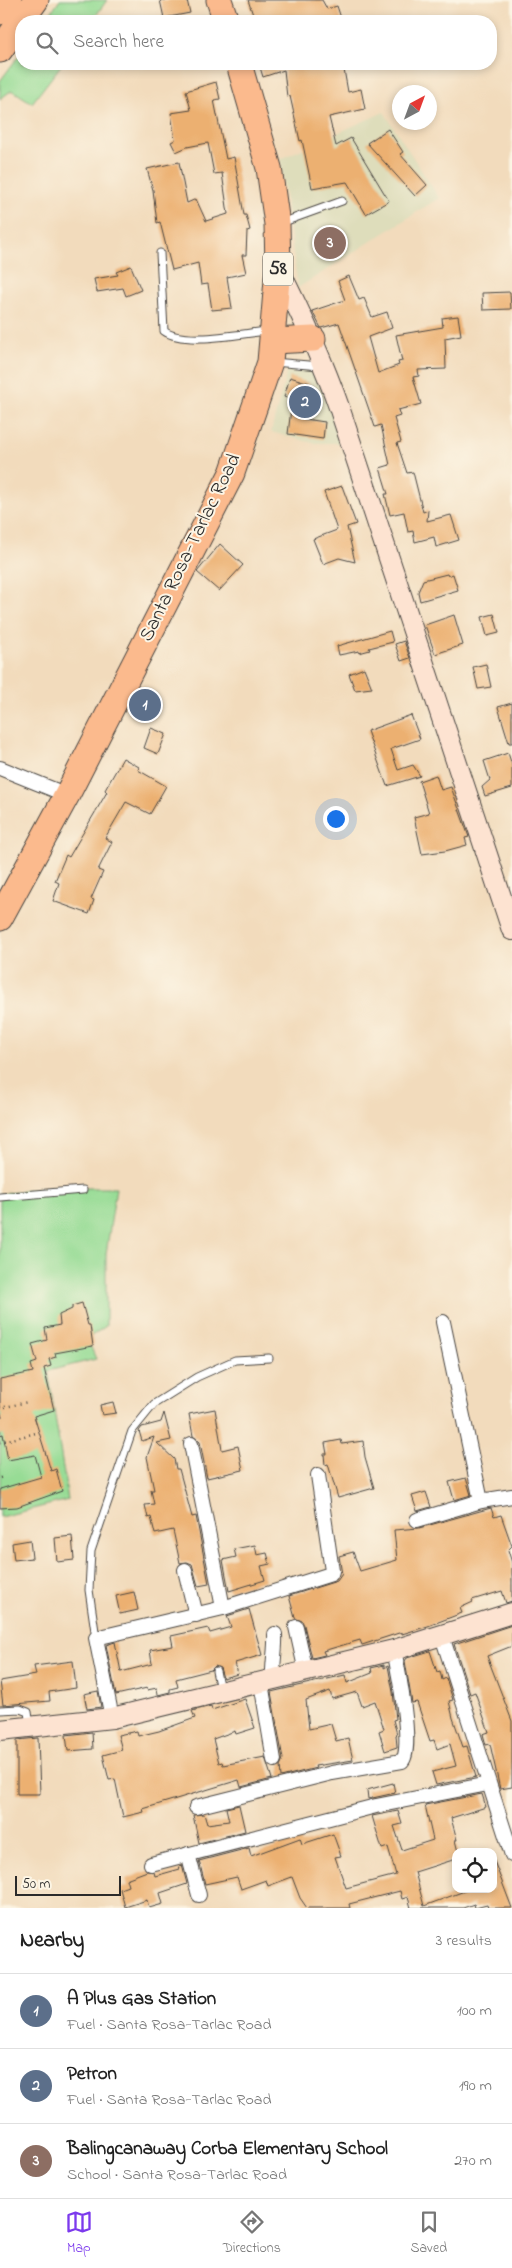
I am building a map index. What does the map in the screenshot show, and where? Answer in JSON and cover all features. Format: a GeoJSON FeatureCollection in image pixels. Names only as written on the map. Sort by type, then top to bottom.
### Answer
{"type":"FeatureCollection","features":[{"type":"Feature","properties":{"kind":"highway"},"geometry":{"type":"LineString","coordinates":[[0,12],[9,0]]}},
{"type":"Feature","properties":{"kind":"highway"},"geometry":{"type":"LineString","coordinates":[[25,15],[36,0]]}},
{"type":"Feature","properties":{"kind":"highway"},"geometry":{"type":"LineString","coordinates":[[219,0],[224,15]]}},
{"type":"Feature","properties":{"kind":"highway"},"geometry":{"type":"LineString","coordinates":[[0,50],[15,29]]}},
{"type":"Feature","properties":{"kind":"highway","name":"Santa Rosa-Tarlac Road"},"geometry":{"type":"LineString","coordinates":[[0,918],[67,795],[232,473],[272,345],[278,268],[277,224],[269,168],[241,70]]}},
{"type":"Feature","properties":{"kind":"highway"},"geometry":{"type":"LineString","coordinates":[[272,345],[313,340]]}},
{"type":"Feature","properties":{"kind":"street"},"geometry":{"type":"LineString","coordinates":[[278,268],[325,367],[512,930]]}},
{"type":"Feature","properties":{"kind":"street"},"geometry":{"type":"LineString","coordinates":[[0,768],[67,795]]}},
{"type":"Feature","properties":{"kind":"street"},"geometry":{"type":"LineString","coordinates":[[443,1322],[480,1501]]}},
{"type":"Feature","properties":{"kind":"street"},"geometry":{"type":"LineString","coordinates":[[191,1444],[223,1608]]}},
{"type":"Feature","properties":{"kind":"street"},"geometry":{"type":"LineString","coordinates":[[112,1718],[96,1638],[223,1608],[331,1574],[318,1475]]}},
{"type":"Feature","properties":{"kind":"street"},"geometry":{"type":"LineString","coordinates":[[417,1520],[480,1501],[512,1496]]}},
{"type":"Feature","properties":{"kind":"street"},"geometry":{"type":"LineString","coordinates":[[185,1570],[196,1615]]}},
{"type":"Feature","properties":{"kind":"street"},"geometry":{"type":"LineString","coordinates":[[0,1730],[112,1718],[394,1650],[512,1613]]}},
{"type":"Feature","properties":{"kind":"street"},"geometry":{"type":"LineString","coordinates":[[296,1627],[306,1672]]}},
{"type":"Feature","properties":{"kind":"street"},"geometry":{"type":"LineString","coordinates":[[274,1760],[267,1681],[276,1650],[275,1634]]}},
{"type":"Feature","properties":{"kind":"street"},"geometry":{"type":"LineString","coordinates":[[442,1636],[512,1855]]}},
{"type":"Feature","properties":{"kind":"street"},"geometry":{"type":"LineString","coordinates":[[196,1807],[332,1773],[402,1762],[407,1754],[405,1724],[394,1650]]}},
{"type":"Feature","properties":{"kind":"street"},"geometry":{"type":"LineString","coordinates":[[151,1864],[376,1806],[488,1784]]}},
{"type":"Feature","properties":{"kind":"street"},"geometry":{"type":"LineString","coordinates":[[188,1854],[199,1895]]}},
{"type":"Feature","properties":{"kind":"lane"},"geometry":{"type":"LineString","coordinates":[[277,224],[342,201]]}},
{"type":"Feature","properties":{"kind":"lane"},"geometry":{"type":"LineString","coordinates":[[160,253],[164,330],[170,335],[272,345],[325,367]]}},
{"type":"Feature","properties":{"kind":"lane"},"geometry":{"type":"LineString","coordinates":[[0,1197],[83,1190]]}},
{"type":"Feature","properties":{"kind":"lane"},"geometry":{"type":"LineString","coordinates":[[96,1638],[89,1590],[91,1551],[132,1431],[154,1404],[197,1377],[235,1360],[269,1358]]}},
{"type":"Feature","properties":{"kind":"lane"},"geometry":{"type":"LineString","coordinates":[[216,1671],[221,1692]]}},
{"type":"Feature","properties":{"kind":"lane"},"geometry":{"type":"LineString","coordinates":[[0,1710],[24,1709],[29,1716],[30,1727]]}},
{"type":"Feature","properties":{"kind":"path"},"geometry":{"type":"LineString","coordinates":[[0,1408],[28,1402]]}},
{"type":"Feature","properties":{"kind":"path"},"geometry":{"type":"LineString","coordinates":[[0,1442],[36,1433]]}},
{"type":"Feature","properties":{"kind":"shaded area"},"geometry":{"type":"Polygon","coordinates":[[[384,112],[392,125],[392,130],[396,130],[439,198],[298,288],[280,159],[384,112]]]}},
{"type":"Feature","properties":{"kind":"shaded area"},"geometry":{"type":"Polygon","coordinates":[[[288,368],[321,371],[344,443],[313,443],[271,432],[288,368]]]}},
{"type":"Feature","properties":{"kind":"green space"},"geometry":{"type":"Polygon","coordinates":[[[60,0],[107,0],[96,15],[49,15],[60,0]]]}},
{"type":"Feature","properties":{"kind":"green space"},"geometry":{"type":"Polygon","coordinates":[[[15,61],[15,70],[57,70],[32,103],[12,90],[0,99],[0,81],[15,61]]]}},
{"type":"Feature","properties":{"kind":"green space"},"geometry":{"type":"Polygon","coordinates":[[[48,1188],[116,1188],[106,1254],[106,1326],[91,1336],[90,1345],[96,1359],[48,1371],[68,1500],[0,1517],[0,1194],[48,1188]]]}},
{"type":"Feature","properties":{"kind":"building"},"geometry":{"type":"Polygon","coordinates":[[[160,0],[187,0],[190,13],[163,15],[160,0]]]}},
{"type":"Feature","properties":{"kind":"building"},"geometry":{"type":"Polygon","coordinates":[[[248,0],[322,0],[327,9],[337,6],[340,15],[253,15],[248,0]]]}},
{"type":"Feature","properties":{"kind":"building"},"geometry":{"type":"Polygon","coordinates":[[[261,70],[284,70],[263,77],[261,70]]]}},
{"type":"Feature","properties":{"kind":"building"},"geometry":{"type":"Polygon","coordinates":[[[284,70],[344,70],[348,92],[361,89],[365,109],[329,117],[336,146],[351,138],[389,201],[366,214],[347,182],[312,188],[290,96],[287,97],[284,70]]]}},
{"type":"Feature","properties":{"kind":"building"},"geometry":{"type":"Polygon","coordinates":[[[216,82],[220,99],[214,100],[226,159],[234,157],[244,215],[246,215],[250,230],[247,231],[246,255],[242,255],[246,273],[227,277],[232,308],[212,310],[208,284],[201,285],[198,263],[172,270],[160,222],[157,223],[153,190],[147,169],[179,162],[187,203],[196,199],[206,221],[228,214],[222,173],[214,174],[208,143],[187,147],[176,152],[171,142],[175,140],[171,113],[191,110],[186,91],[216,82]]]}},
{"type":"Feature","properties":{"kind":"building"},"geometry":{"type":"Polygon","coordinates":[[[388,129],[403,152],[400,154],[427,185],[415,196],[367,143],[388,129]]]}},
{"type":"Feature","properties":{"kind":"building"},"geometry":{"type":"Polygon","coordinates":[[[131,266],[141,290],[126,296],[123,288],[97,292],[94,279],[118,275],[116,272],[131,266]]]}},
{"type":"Feature","properties":{"kind":"building"},"geometry":{"type":"Polygon","coordinates":[[[349,276],[359,300],[364,298],[372,317],[387,312],[392,328],[368,337],[378,373],[399,365],[398,362],[402,361],[396,335],[443,327],[442,318],[458,316],[461,335],[445,338],[446,369],[418,370],[419,376],[413,377],[421,404],[398,410],[400,416],[394,418],[401,442],[397,443],[407,473],[413,472],[423,512],[428,510],[427,521],[451,515],[459,540],[436,547],[434,537],[415,542],[413,531],[408,532],[404,512],[390,515],[385,494],[388,494],[380,468],[390,465],[381,425],[375,427],[339,323],[321,328],[312,311],[345,300],[338,281],[349,276]]]}},
{"type":"Feature","properties":{"kind":"building"},"geometry":{"type":"Polygon","coordinates":[[[510,292],[511,309],[483,310],[482,293],[510,292]]]}},
{"type":"Feature","properties":{"kind":"building"},"geometry":{"type":"Polygon","coordinates":[[[290,377],[309,383],[298,418],[325,422],[323,439],[288,434],[292,400],[284,397],[290,377]]]}},
{"type":"Feature","properties":{"kind":"building"},"geometry":{"type":"Polygon","coordinates":[[[342,486],[356,524],[347,527],[355,562],[339,558],[323,564],[313,539],[337,530],[324,492],[342,486]]]}},
{"type":"Feature","properties":{"kind":"building"},"geometry":{"type":"Polygon","coordinates":[[[220,544],[243,565],[219,591],[197,572],[220,544]]]}},
{"type":"Feature","properties":{"kind":"building"},"geometry":{"type":"Polygon","coordinates":[[[447,574],[448,576],[453,574],[458,590],[420,601],[418,592],[423,580],[447,574]]]}},
{"type":"Feature","properties":{"kind":"building"},"geometry":{"type":"Polygon","coordinates":[[[494,614],[499,633],[487,636],[482,617],[494,614]]]}},
{"type":"Feature","properties":{"kind":"building"},"geometry":{"type":"Polygon","coordinates":[[[454,615],[463,645],[435,654],[425,625],[454,615]]]}},
{"type":"Feature","properties":{"kind":"building"},"geometry":{"type":"Polygon","coordinates":[[[390,631],[393,642],[369,648],[370,650],[359,653],[359,651],[339,655],[337,646],[390,631]]]}},
{"type":"Feature","properties":{"kind":"building"},"geometry":{"type":"Polygon","coordinates":[[[404,641],[410,658],[401,661],[395,644],[404,641]]]}},
{"type":"Feature","properties":{"kind":"building"},"geometry":{"type":"Polygon","coordinates":[[[486,664],[491,687],[478,689],[473,667],[486,664]]]}},
{"type":"Feature","properties":{"kind":"building"},"geometry":{"type":"Polygon","coordinates":[[[364,668],[372,688],[355,690],[349,674],[364,668]]]}},
{"type":"Feature","properties":{"kind":"building"},"geometry":{"type":"Polygon","coordinates":[[[143,697],[153,702],[148,713],[137,708],[143,697]]]}},
{"type":"Feature","properties":{"kind":"building"},"geometry":{"type":"Polygon","coordinates":[[[512,703],[512,743],[509,743],[498,707],[512,703]]]}},
{"type":"Feature","properties":{"kind":"building"},"geometry":{"type":"Polygon","coordinates":[[[411,715],[420,739],[391,749],[398,770],[413,765],[420,776],[387,786],[367,731],[411,715]]]}},
{"type":"Feature","properties":{"kind":"building"},"geometry":{"type":"Polygon","coordinates":[[[151,728],[166,734],[158,754],[144,748],[151,728]]]}},
{"type":"Feature","properties":{"kind":"building"},"geometry":{"type":"Polygon","coordinates":[[[508,753],[512,765],[512,788],[485,796],[482,787],[490,780],[484,761],[508,753]]]}},
{"type":"Feature","properties":{"kind":"building"},"geometry":{"type":"Polygon","coordinates":[[[123,758],[139,767],[138,770],[166,786],[150,814],[126,802],[105,838],[112,842],[98,870],[103,872],[91,899],[94,900],[89,914],[53,901],[59,883],[55,881],[66,855],[69,857],[107,792],[105,790],[123,758]]]}},
{"type":"Feature","properties":{"kind":"building"},"geometry":{"type":"Polygon","coordinates":[[[436,775],[441,790],[451,787],[469,837],[465,838],[467,845],[445,851],[422,854],[414,817],[429,813],[419,781],[436,775]]]}},
{"type":"Feature","properties":{"kind":"building"},"geometry":{"type":"Polygon","coordinates":[[[82,1303],[88,1325],[90,1325],[93,1346],[55,1353],[56,1357],[49,1359],[51,1366],[44,1368],[54,1410],[34,1416],[51,1471],[56,1469],[62,1491],[17,1507],[0,1508],[0,1489],[41,1477],[35,1455],[8,1460],[3,1434],[0,1435],[0,1418],[2,1417],[0,1410],[0,1379],[33,1372],[31,1364],[37,1362],[32,1344],[47,1340],[45,1328],[60,1325],[59,1315],[72,1309],[72,1306],[82,1303]]]}},
{"type":"Feature","properties":{"kind":"building"},"geometry":{"type":"Polygon","coordinates":[[[113,1402],[116,1413],[102,1415],[100,1405],[113,1402]]]}},
{"type":"Feature","properties":{"kind":"building"},"geometry":{"type":"Polygon","coordinates":[[[215,1409],[222,1450],[238,1446],[243,1470],[207,1478],[200,1442],[193,1436],[189,1414],[215,1409]]]}},
{"type":"Feature","properties":{"kind":"building"},"geometry":{"type":"Polygon","coordinates":[[[164,1413],[171,1440],[157,1443],[174,1459],[176,1469],[179,1469],[192,1517],[196,1516],[209,1584],[198,1586],[192,1564],[187,1562],[180,1563],[173,1530],[155,1534],[151,1517],[148,1518],[145,1505],[154,1504],[151,1490],[154,1490],[147,1457],[154,1437],[142,1441],[139,1431],[142,1427],[161,1422],[164,1413]]]}},
{"type":"Feature","properties":{"kind":"building"},"geometry":{"type":"Polygon","coordinates":[[[341,1440],[342,1444],[363,1441],[365,1457],[374,1488],[338,1498],[328,1464],[325,1465],[324,1454],[327,1454],[325,1443],[341,1440]]]}},
{"type":"Feature","properties":{"kind":"building"},"geometry":{"type":"Polygon","coordinates":[[[466,1478],[471,1495],[454,1500],[449,1482],[466,1478]]]}},
{"type":"Feature","properties":{"kind":"building"},"geometry":{"type":"Polygon","coordinates":[[[426,1492],[431,1507],[417,1511],[412,1496],[426,1492]]]}},
{"type":"Feature","properties":{"kind":"building"},"geometry":{"type":"Polygon","coordinates":[[[491,1508],[494,1517],[501,1515],[512,1546],[508,1550],[512,1563],[512,1601],[506,1603],[502,1591],[472,1600],[473,1602],[460,1608],[462,1613],[428,1626],[362,1645],[360,1640],[323,1651],[325,1655],[312,1658],[304,1625],[302,1621],[295,1618],[289,1596],[337,1581],[342,1574],[339,1556],[353,1552],[360,1571],[397,1560],[394,1530],[419,1528],[491,1508]]]}},
{"type":"Feature","properties":{"kind":"building"},"geometry":{"type":"Polygon","coordinates":[[[72,1536],[74,1560],[57,1562],[55,1538],[72,1536]]]}},
{"type":"Feature","properties":{"kind":"building"},"geometry":{"type":"Polygon","coordinates":[[[30,1540],[32,1558],[14,1560],[12,1543],[30,1540]]]}},
{"type":"Feature","properties":{"kind":"building"},"geometry":{"type":"Polygon","coordinates":[[[255,1545],[257,1555],[267,1553],[270,1564],[261,1566],[265,1580],[229,1591],[223,1560],[236,1557],[234,1549],[255,1545]]]}},
{"type":"Feature","properties":{"kind":"building"},"geometry":{"type":"Polygon","coordinates":[[[134,1592],[138,1610],[120,1614],[116,1596],[134,1592]]]}},
{"type":"Feature","properties":{"kind":"building"},"geometry":{"type":"Polygon","coordinates":[[[249,1609],[262,1655],[235,1663],[238,1674],[223,1678],[220,1668],[215,1666],[211,1670],[176,1679],[178,1687],[170,1689],[170,1692],[158,1695],[157,1688],[147,1690],[147,1688],[116,1695],[106,1645],[115,1642],[121,1672],[152,1664],[150,1650],[173,1646],[171,1636],[208,1628],[210,1633],[231,1627],[227,1616],[249,1609]]]}},
{"type":"Feature","properties":{"kind":"building"},"geometry":{"type":"Polygon","coordinates":[[[512,1625],[512,1646],[487,1656],[512,1721],[512,1787],[500,1789],[490,1744],[486,1745],[483,1734],[489,1732],[475,1692],[470,1694],[454,1644],[512,1625]]]}},
{"type":"Feature","properties":{"kind":"building"},"geometry":{"type":"Polygon","coordinates":[[[430,1651],[437,1672],[440,1671],[442,1680],[446,1678],[453,1700],[449,1701],[453,1718],[463,1747],[467,1746],[476,1777],[436,1785],[432,1772],[456,1766],[450,1744],[437,1749],[434,1740],[430,1741],[417,1702],[412,1703],[405,1661],[407,1658],[430,1651]]]}},
{"type":"Feature","properties":{"kind":"building"},"geometry":{"type":"Polygon","coordinates":[[[73,1661],[76,1688],[49,1692],[50,1701],[3,1705],[0,1681],[36,1675],[34,1666],[73,1661]]]}},
{"type":"Feature","properties":{"kind":"building"},"geometry":{"type":"Polygon","coordinates":[[[384,1665],[384,1668],[388,1666],[393,1692],[396,1719],[393,1720],[397,1734],[397,1747],[385,1751],[379,1731],[384,1729],[375,1701],[362,1706],[357,1692],[332,1699],[330,1691],[306,1700],[309,1729],[331,1724],[336,1741],[348,1738],[353,1760],[315,1766],[316,1768],[281,1777],[280,1766],[283,1759],[271,1692],[345,1675],[347,1683],[372,1673],[371,1668],[384,1665]]]}},
{"type":"Feature","properties":{"kind":"building"},"geometry":{"type":"Polygon","coordinates":[[[98,1691],[101,1707],[87,1709],[84,1694],[98,1691]]]}},
{"type":"Feature","properties":{"kind":"building"},"geometry":{"type":"Polygon","coordinates":[[[245,1699],[255,1728],[236,1734],[235,1731],[213,1739],[219,1763],[222,1762],[223,1765],[265,1757],[272,1779],[241,1787],[239,1780],[143,1809],[144,1812],[123,1817],[115,1779],[109,1780],[103,1755],[122,1750],[118,1735],[137,1731],[138,1736],[159,1731],[195,1718],[192,1711],[211,1706],[212,1710],[245,1699]]]}},
{"type":"Feature","properties":{"kind":"building"},"geometry":{"type":"Polygon","coordinates":[[[92,1732],[93,1749],[68,1751],[66,1735],[92,1732]]]}},
{"type":"Feature","properties":{"kind":"building"},"geometry":{"type":"Polygon","coordinates":[[[38,1738],[40,1794],[17,1794],[17,1740],[38,1738]]]}},
{"type":"Feature","properties":{"kind":"building"},"geometry":{"type":"Polygon","coordinates":[[[393,1783],[395,1793],[368,1799],[367,1790],[393,1783]]]}},
{"type":"Feature","properties":{"kind":"building"},"geometry":{"type":"Polygon","coordinates":[[[482,1794],[486,1807],[451,1818],[457,1840],[455,1840],[457,1848],[452,1848],[452,1860],[415,1872],[424,1906],[459,1893],[497,1893],[497,1869],[512,1908],[488,1908],[487,1905],[475,1908],[474,1904],[463,1908],[411,1908],[408,1897],[402,1899],[400,1891],[349,1904],[350,1908],[307,1908],[300,1898],[292,1877],[268,1886],[266,1880],[241,1889],[237,1877],[205,1884],[199,1861],[249,1848],[251,1856],[300,1838],[302,1844],[333,1834],[341,1856],[335,1857],[346,1888],[396,1875],[388,1847],[382,1849],[372,1816],[398,1811],[402,1824],[394,1826],[402,1850],[433,1840],[425,1805],[482,1794]]]}},
{"type":"Feature","properties":{"kind":"building"},"geometry":{"type":"Polygon","coordinates":[[[239,1805],[245,1831],[199,1843],[193,1815],[204,1814],[207,1824],[229,1821],[226,1808],[239,1805]]]}},
{"type":"Feature","properties":{"kind":"building"},"geometry":{"type":"Polygon","coordinates":[[[182,1865],[187,1884],[160,1893],[163,1904],[149,1908],[147,1900],[125,1907],[120,1889],[128,1886],[126,1879],[147,1871],[154,1872],[155,1876],[180,1869],[179,1866],[182,1865]]]}},
{"type":"Feature","properties":{"kind":"place","name":"Balingcanaway Corba Elementary School"},"geometry":{"type":"Point","coordinates":[330,243]}},
{"type":"Feature","properties":{"kind":"place","name":"Petron"},"geometry":{"type":"Point","coordinates":[305,402]}},
{"type":"Feature","properties":{"kind":"place","name":"A Plus Gas Station"},"geometry":{"type":"Point","coordinates":[145,705]}}]}
